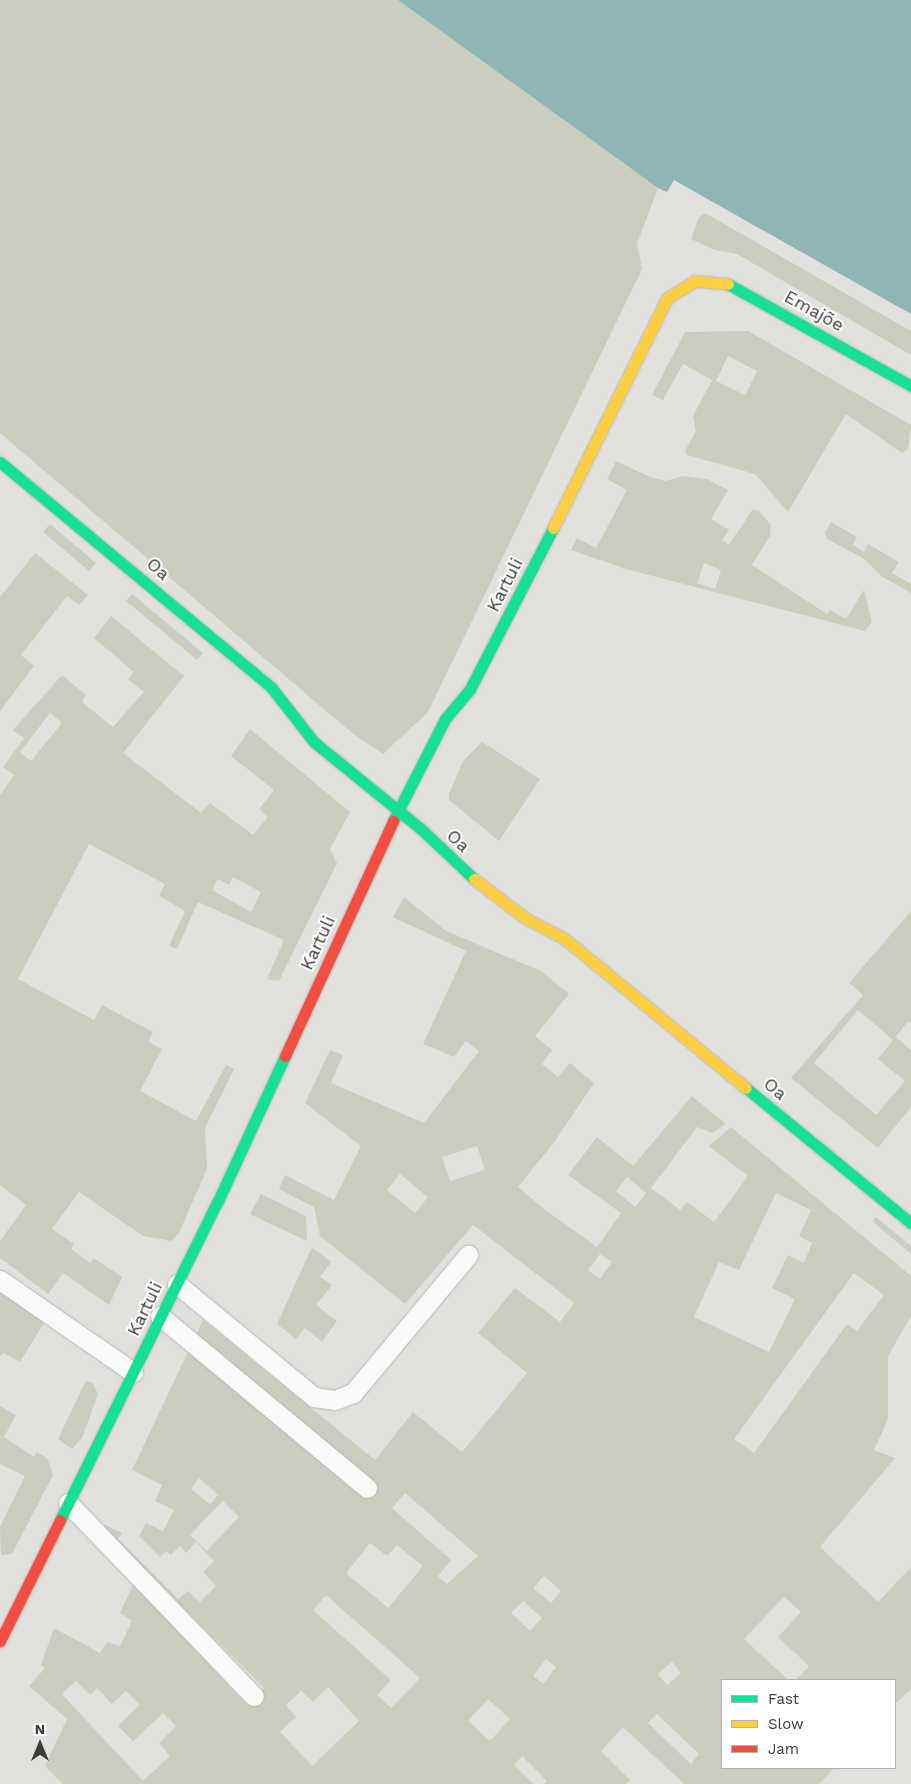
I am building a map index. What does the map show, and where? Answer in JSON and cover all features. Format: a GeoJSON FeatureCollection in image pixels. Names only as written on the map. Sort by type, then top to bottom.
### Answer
{"type":"FeatureCollection","features":[{"type":"Feature","properties":{"kind":"street","name":"Emajõe"},"geometry":{"type":"LineString","coordinates":[[695,281],[731,284],[911,386]]}},
{"type":"Feature","properties":{"kind":"street","name":"Kartuli"},"geometry":{"type":"LineString","coordinates":[[0,1641],[177,1284],[398,811],[445,719],[470,689],[668,298],[695,281]]}},
{"type":"Feature","properties":{"kind":"street","name":"Oa"},"geometry":{"type":"LineString","coordinates":[[0,462],[271,687],[296,715],[314,742],[398,811],[454,862],[525,918],[565,939],[911,1223]]}},
{"type":"Feature","properties":{"kind":"lane"},"geometry":{"type":"LineString","coordinates":[[177,1284],[314,1397],[335,1400],[353,1394],[468,1255]]}},
{"type":"Feature","properties":{"kind":"lane"},"geometry":{"type":"LineString","coordinates":[[0,1280],[133,1372]]}},
{"type":"Feature","properties":{"kind":"lane"},"geometry":{"type":"LineString","coordinates":[[160,1316],[368,1488]]}},
{"type":"Feature","properties":{"kind":"lane"},"geometry":{"type":"LineString","coordinates":[[68,1504],[254,1696]]}},
{"type":"Feature","properties":{"kind":"green space"},"geometry":{"type":"Polygon","coordinates":[[[0,0],[398,0],[658,188],[637,244],[642,269],[428,712],[383,754],[352,733],[0,433],[0,0]]]}},
{"type":"Feature","properties":{"kind":"green space"},"geometry":{"type":"Polygon","coordinates":[[[705,213],[911,331],[911,355],[737,254],[715,250],[691,239],[699,217],[705,213]]]}},
{"type":"Feature","properties":{"kind":"green space"},"geometry":{"type":"Polygon","coordinates":[[[748,331],[911,425],[908,449],[902,453],[846,414],[788,512],[755,474],[687,455],[685,451],[696,431],[693,416],[712,380],[683,364],[663,400],[652,395],[685,332],[748,331]],[[728,356],[716,381],[745,395],[757,371],[728,356]]]}},
{"type":"Feature","properties":{"kind":"green space"},"geometry":{"type":"Polygon","coordinates":[[[616,461],[650,477],[666,481],[683,476],[707,479],[728,490],[711,519],[729,530],[722,540],[729,545],[753,509],[759,511],[771,525],[770,536],[752,565],[827,614],[830,610],[846,619],[864,590],[872,622],[865,631],[626,569],[571,550],[577,538],[596,548],[627,490],[607,479],[616,461]],[[704,563],[697,583],[715,589],[721,570],[704,563]]]}},
{"type":"Feature","properties":{"kind":"green space"},"geometry":{"type":"Polygon","coordinates":[[[831,522],[857,537],[853,545],[864,552],[868,544],[899,562],[892,573],[911,584],[911,593],[881,576],[863,558],[827,539],[825,533],[831,522]]]}},
{"type":"Feature","properties":{"kind":"green space"},"geometry":{"type":"Polygon","coordinates":[[[50,524],[96,563],[89,571],[43,532],[50,524]]]}},
{"type":"Feature","properties":{"kind":"green space"},"geometry":{"type":"Polygon","coordinates":[[[35,553],[88,595],[79,605],[67,596],[21,655],[34,666],[0,711],[0,597],[35,553]]]}},
{"type":"Feature","properties":{"kind":"green space"},"geometry":{"type":"Polygon","coordinates":[[[132,594],[203,653],[197,660],[126,601],[132,594]]]}},
{"type":"Feature","properties":{"kind":"green space"},"geometry":{"type":"Polygon","coordinates":[[[111,616],[184,676],[123,753],[201,813],[210,803],[253,835],[268,817],[259,809],[274,790],[231,756],[250,729],[350,812],[330,849],[337,863],[279,981],[267,979],[284,940],[198,902],[177,949],[169,946],[185,911],[159,896],[165,884],[89,844],[18,979],[94,1020],[102,1005],[153,1032],[148,1042],[162,1049],[140,1091],[196,1121],[226,1065],[234,1069],[205,1128],[207,1169],[179,1233],[172,1241],[143,1236],[79,1192],[52,1229],[74,1244],[71,1249],[90,1263],[94,1258],[122,1277],[109,1305],[63,1273],[48,1294],[0,1258],[0,1241],[26,1205],[0,1185],[0,795],[14,775],[3,767],[24,738],[13,730],[62,675],[86,695],[82,702],[113,727],[144,692],[128,679],[134,672],[94,638],[111,616]],[[50,713],[20,752],[31,761],[62,723],[50,713]],[[233,877],[229,885],[218,879],[212,890],[251,912],[261,892],[233,877]]]}},
{"type":"Feature","properties":{"kind":"green space"},"geometry":{"type":"Polygon","coordinates":[[[482,742],[540,779],[499,841],[449,800],[449,794],[463,761],[482,742]]]}},
{"type":"Feature","properties":{"kind":"green space"},"geometry":{"type":"Polygon","coordinates":[[[404,897],[446,931],[541,971],[569,994],[535,1036],[552,1050],[542,1064],[558,1077],[570,1063],[594,1083],[555,1141],[518,1187],[544,1209],[597,1247],[621,1213],[568,1175],[597,1137],[633,1166],[692,1096],[726,1124],[712,1133],[697,1127],[651,1188],[680,1210],[687,1202],[714,1222],[748,1176],[709,1146],[731,1127],[911,1276],[911,1316],[888,1356],[888,1419],[874,1450],[895,1458],[820,1547],[878,1602],[911,1567],[911,1689],[896,1703],[896,1679],[797,1679],[809,1666],[778,1637],[801,1612],[784,1597],[744,1639],[787,1679],[721,1679],[721,1769],[833,1769],[819,1784],[684,1784],[623,1727],[601,1751],[630,1780],[626,1784],[544,1784],[547,1781],[522,1756],[514,1765],[534,1784],[63,1784],[45,1766],[67,1719],[29,1686],[45,1668],[41,1665],[54,1628],[100,1653],[107,1642],[120,1646],[132,1621],[120,1613],[134,1583],[247,1705],[264,1688],[102,1528],[105,1525],[122,1533],[118,1539],[178,1599],[188,1591],[200,1602],[216,1586],[203,1572],[214,1561],[196,1542],[186,1553],[180,1546],[171,1555],[166,1551],[160,1557],[139,1536],[146,1523],[163,1531],[174,1510],[155,1501],[162,1485],[132,1470],[203,1320],[375,1460],[413,1412],[462,1452],[527,1373],[478,1333],[515,1288],[560,1322],[574,1303],[473,1225],[405,1304],[320,1236],[314,1207],[279,1189],[285,1175],[334,1200],[361,1146],[305,1103],[330,1050],[343,1055],[331,1083],[424,1123],[479,1051],[466,1041],[454,1057],[423,1044],[466,951],[393,917],[404,897]],[[477,1146],[442,1157],[450,1181],[485,1170],[477,1146]],[[400,1174],[387,1190],[415,1213],[428,1197],[400,1174]],[[627,1177],[616,1191],[635,1207],[646,1193],[627,1177]],[[776,1193],[739,1270],[719,1262],[694,1317],[769,1352],[795,1299],[772,1288],[788,1255],[804,1263],[812,1243],[799,1236],[811,1210],[776,1193]],[[600,1254],[588,1270],[600,1279],[612,1262],[600,1254]],[[854,1273],[734,1439],[754,1453],[847,1324],[857,1331],[884,1295],[854,1273]],[[199,1478],[191,1489],[210,1504],[218,1495],[199,1478]],[[405,1493],[392,1508],[451,1560],[438,1576],[447,1584],[478,1556],[405,1493]],[[223,1501],[190,1535],[207,1551],[239,1517],[223,1501]],[[370,1543],[346,1573],[388,1608],[423,1566],[397,1545],[387,1556],[370,1543]],[[544,1576],[533,1588],[551,1603],[561,1591],[544,1576]],[[326,1595],[313,1610],[391,1680],[377,1695],[391,1708],[420,1678],[326,1595]],[[523,1601],[511,1613],[530,1631],[542,1618],[523,1601]],[[546,1659],[533,1676],[543,1684],[556,1667],[546,1659]],[[672,1662],[658,1674],[667,1685],[681,1673],[672,1662]],[[76,1681],[62,1694],[143,1781],[170,1756],[159,1743],[176,1726],[163,1713],[133,1741],[118,1726],[140,1705],[126,1691],[112,1704],[97,1688],[90,1695],[76,1681]],[[328,1687],[313,1702],[301,1691],[286,1705],[296,1717],[280,1732],[312,1766],[359,1721],[328,1687]],[[488,1699],[468,1721],[490,1741],[510,1719],[488,1699]],[[657,1714],[648,1723],[691,1764],[699,1754],[657,1714]]]}},
{"type":"Feature","properties":{"kind":"green space"},"geometry":{"type":"Polygon","coordinates":[[[911,911],[911,1023],[908,1021],[896,1037],[911,1050],[911,1107],[878,1148],[791,1078],[863,995],[849,983],[911,911]],[[858,1010],[814,1063],[876,1115],[905,1081],[878,1059],[893,1040],[858,1010]]]}},
{"type":"Feature","properties":{"kind":"green space"},"geometry":{"type":"Polygon","coordinates":[[[261,1194],[306,1216],[307,1241],[250,1214],[261,1194]]]}},
{"type":"Feature","properties":{"kind":"green space"},"geometry":{"type":"Polygon","coordinates":[[[876,1217],[911,1246],[911,1254],[873,1222],[876,1217]]]}},
{"type":"Feature","properties":{"kind":"green space"},"geometry":{"type":"Polygon","coordinates":[[[312,1247],[331,1262],[320,1277],[332,1285],[316,1305],[337,1321],[322,1342],[305,1328],[296,1339],[277,1324],[312,1247]]]}},
{"type":"Feature","properties":{"kind":"green space"},"geometry":{"type":"Polygon","coordinates":[[[0,1292],[44,1323],[20,1362],[4,1353],[0,1356],[0,1292]]]}},
{"type":"Feature","properties":{"kind":"green space"},"geometry":{"type":"Polygon","coordinates":[[[86,1380],[93,1383],[98,1394],[82,1438],[72,1449],[58,1439],[86,1380]]]}},
{"type":"Feature","properties":{"kind":"green space"},"geometry":{"type":"Polygon","coordinates":[[[0,1406],[16,1415],[4,1437],[34,1457],[37,1452],[47,1458],[53,1475],[12,1554],[1,1555],[0,1527],[25,1476],[0,1464],[0,1406]]]}},
{"type":"Feature","properties":{"kind":"water"},"geometry":{"type":"Polygon","coordinates":[[[398,0],[911,0],[911,314],[674,180],[667,192],[658,188],[398,0]]]}},
{"type":"Feature","properties":{"kind":"traffic: fast"},"geometry":{"type":"LineString","coordinates":[[728,284],[911,386]]}},
{"type":"Feature","properties":{"kind":"traffic: fast"},"geometry":{"type":"LineString","coordinates":[[0,462],[271,687],[314,742],[420,828],[474,879]]}},
{"type":"Feature","properties":{"kind":"traffic: fast"},"geometry":{"type":"LineString","coordinates":[[393,821],[445,719],[470,689],[553,528]]}},
{"type":"Feature","properties":{"kind":"traffic: fast"},"geometry":{"type":"LineString","coordinates":[[60,1520],[218,1201],[285,1056]]}},
{"type":"Feature","properties":{"kind":"traffic: fast"},"geometry":{"type":"LineString","coordinates":[[746,1088],[911,1223]]}},
{"type":"Feature","properties":{"kind":"traffic: slow"},"geometry":{"type":"LineString","coordinates":[[553,528],[667,298],[695,281],[728,284]]}},
{"type":"Feature","properties":{"kind":"traffic: slow"},"geometry":{"type":"LineString","coordinates":[[474,879],[525,918],[565,939],[746,1088]]}},
{"type":"Feature","properties":{"kind":"traffic: jam"},"geometry":{"type":"LineString","coordinates":[[285,1056],[393,821]]}},
{"type":"Feature","properties":{"kind":"traffic: jam"},"geometry":{"type":"LineString","coordinates":[[0,1641],[60,1520]]}}]}
